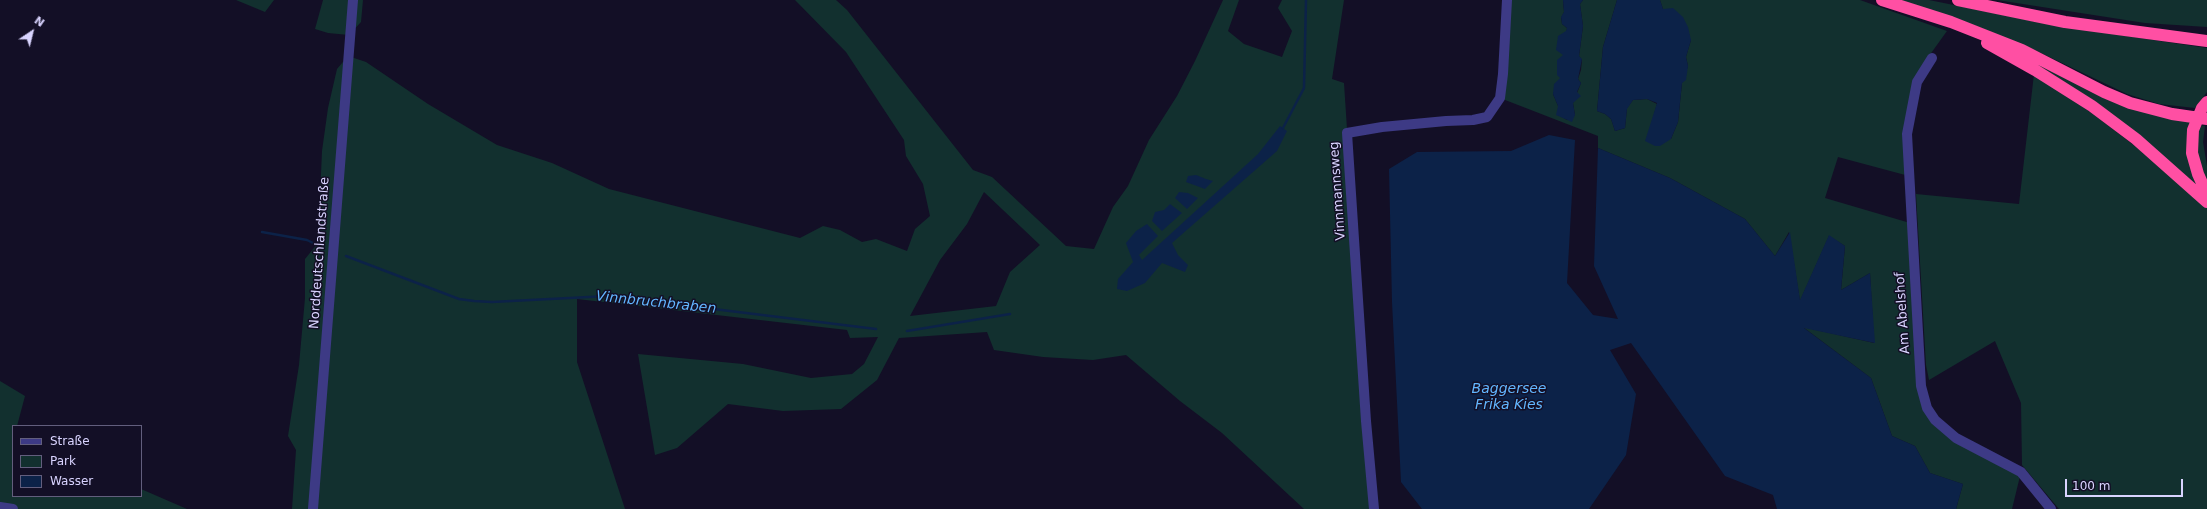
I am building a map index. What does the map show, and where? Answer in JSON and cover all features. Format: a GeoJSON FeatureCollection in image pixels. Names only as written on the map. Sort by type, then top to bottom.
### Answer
{"type":"FeatureCollection","features":[{"type":"Feature","properties":{"kind":"highway"},"geometry":{"type":"LineString","coordinates":[[1882,0],[1979,32],[2022,50],[2104,92],[2130,103],[2172,114],[2207,119]]}},
{"type":"Feature","properties":{"kind":"highway"},"geometry":{"type":"LineString","coordinates":[[1958,0],[2065,22],[2207,41]]}},
{"type":"Feature","properties":{"kind":"highway"},"geometry":{"type":"LineString","coordinates":[[1922,14],[1991,45],[2036,70],[2092,106],[2136,138],[2207,202]]}},
{"type":"Feature","properties":{"kind":"highway"},"geometry":{"type":"LineString","coordinates":[[2207,102],[2193,130],[2192,153],[2198,174],[2207,194]]}},
{"type":"Feature","properties":{"kind":"street","name":"Norddeutschlandstraße"},"geometry":{"type":"LineString","coordinates":[[313,509],[353,0]]}},
{"type":"Feature","properties":{"kind":"street","name":"Vinnmannsweg"},"geometry":{"type":"LineString","coordinates":[[1374,509],[1366,421],[1347,133],[1382,127],[1473,120],[1487,117],[1500,98],[1508,0]]}},
{"type":"Feature","properties":{"kind":"street","name":"Am Abelshof"},"geometry":{"type":"LineString","coordinates":[[1932,58],[1917,82],[1907,134],[1921,386],[1927,408],[1935,420],[1956,438],[2021,472],[2051,509]]}},
{"type":"Feature","properties":{"kind":"street"},"geometry":{"type":"LineString","coordinates":[[0,507],[13,509]]}},
{"type":"Feature","properties":{"kind":"green space"},"geometry":{"type":"Polygon","coordinates":[[[236,0],[274,0],[265,12],[236,0]]]}},
{"type":"Feature","properties":{"kind":"green space"},"geometry":{"type":"Polygon","coordinates":[[[323,0],[363,0],[361,22],[349,35],[328,33],[315,29],[323,0]]]}},
{"type":"Feature","properties":{"kind":"green space"},"geometry":{"type":"Polygon","coordinates":[[[795,0],[836,0],[847,10],[973,170],[992,177],[1066,246],[1094,249],[1113,207],[1128,186],[1149,140],[1177,96],[1223,0],[1239,0],[1228,31],[1244,44],[1282,57],[1292,31],[1278,8],[1282,0],[1344,0],[1332,79],[1344,83],[1366,421],[1374,509],[1304,509],[1222,433],[1180,401],[1126,355],[1093,360],[1043,357],[994,350],[987,332],[899,338],[877,380],[841,409],[783,411],[728,404],[677,448],[655,455],[638,354],[743,364],[811,378],[852,374],[864,364],[878,337],[850,338],[847,330],[577,299],[577,362],[625,509],[292,509],[296,450],[288,436],[299,365],[305,298],[305,259],[318,243],[322,151],[328,108],[337,69],[348,56],[366,62],[428,104],[497,145],[552,163],[609,189],[800,238],[823,226],[840,230],[862,242],[876,239],[907,251],[915,229],[930,216],[923,184],[906,156],[904,140],[846,52],[795,0]],[[984,192],[967,224],[940,260],[910,316],[996,306],[1010,272],[1040,245],[984,192]]]}},
{"type":"Feature","properties":{"kind":"green space"},"geometry":{"type":"Polygon","coordinates":[[[1507,0],[1563,0],[1564,12],[1561,18],[1562,24],[1567,28],[1561,78],[1553,94],[1558,106],[1559,115],[1567,120],[1575,115],[1573,103],[1581,83],[1578,79],[1582,60],[1579,56],[1583,26],[1580,4],[1583,0],[1617,0],[1603,47],[1597,111],[1605,114],[1611,119],[1615,131],[1625,128],[1627,108],[1633,100],[1647,99],[1657,104],[1653,118],[1671,139],[1678,122],[1682,83],[1688,66],[1686,57],[1691,40],[1663,9],[1660,0],[1860,0],[1947,31],[1929,56],[1907,134],[1909,176],[1838,157],[1825,198],[1910,223],[1921,386],[1935,420],[2021,472],[2012,509],[1956,509],[1963,484],[1930,473],[1915,446],[1892,436],[1871,378],[1803,327],[1874,343],[1870,273],[1841,290],[1845,246],[1829,236],[1800,301],[1789,232],[1775,256],[1745,219],[1670,178],[1598,148],[1598,136],[1500,98],[1507,0]]]}},
{"type":"Feature","properties":{"kind":"green space"},"geometry":{"type":"Polygon","coordinates":[[[1900,0],[1929,0],[2052,25],[2207,48],[2207,92],[2195,108],[2159,104],[2127,94],[2039,52],[1979,27],[1900,0]]]}},
{"type":"Feature","properties":{"kind":"green space"},"geometry":{"type":"Polygon","coordinates":[[[1997,0],[2207,0],[2207,27],[2145,23],[1997,0]]]}},
{"type":"Feature","properties":{"kind":"green space"},"geometry":{"type":"Polygon","coordinates":[[[2031,61],[2193,122],[2203,192],[2099,104],[2031,61]]]}},
{"type":"Feature","properties":{"kind":"green space"},"geometry":{"type":"Polygon","coordinates":[[[2034,74],[2093,114],[2140,150],[2207,208],[2207,509],[2059,509],[2022,465],[2021,403],[1995,341],[1929,380],[1926,365],[1916,194],[2019,204],[2034,74]]]}},
{"type":"Feature","properties":{"kind":"green space"},"geometry":{"type":"Polygon","coordinates":[[[2199,125],[2205,126],[2203,142],[2207,166],[2207,182],[2197,157],[2199,125]]]}},
{"type":"Feature","properties":{"kind":"green space"},"geometry":{"type":"Polygon","coordinates":[[[0,381],[25,396],[17,425],[12,425],[12,497],[142,497],[142,489],[187,509],[0,509],[0,381]]]}},
{"type":"Feature","properties":{"kind":"water"},"geometry":{"type":"Polygon","coordinates":[[[1563,0],[1583,0],[1580,4],[1583,26],[1579,56],[1582,59],[1578,79],[1581,83],[1577,92],[1581,96],[1573,103],[1575,115],[1572,122],[1556,115],[1558,106],[1553,94],[1554,84],[1560,78],[1557,75],[1557,60],[1563,55],[1556,50],[1558,36],[1566,31],[1567,28],[1562,24],[1561,17],[1564,12],[1563,0]]]}},
{"type":"Feature","properties":{"kind":"water"},"geometry":{"type":"Polygon","coordinates":[[[1617,0],[1660,0],[1663,9],[1673,8],[1683,17],[1688,27],[1691,40],[1686,57],[1688,66],[1686,80],[1682,83],[1678,122],[1671,139],[1660,146],[1655,146],[1645,141],[1657,103],[1647,99],[1633,100],[1627,109],[1625,128],[1615,131],[1611,119],[1605,114],[1597,111],[1603,47],[1617,0]]]}},
{"type":"Feature","properties":{"kind":"water"},"geometry":{"type":"Polygon","coordinates":[[[1280,126],[1287,131],[1277,151],[1172,243],[1178,255],[1188,265],[1185,272],[1162,263],[1145,283],[1127,291],[1117,289],[1118,279],[1133,262],[1126,243],[1136,231],[1147,224],[1158,236],[1139,255],[1142,260],[1258,154],[1280,126]]]}},
{"type":"Feature","properties":{"kind":"water","name":"Baggersee Frika Kies"},"geometry":{"type":"Polygon","coordinates":[[[1549,135],[1575,140],[1567,283],[1593,315],[1618,319],[1594,266],[1598,148],[1670,178],[1745,219],[1775,256],[1790,232],[1800,300],[1829,235],[1845,246],[1841,290],[1870,273],[1875,343],[1804,328],[1871,378],[1892,436],[1915,446],[1930,473],[1963,484],[1956,509],[1777,509],[1773,495],[1725,476],[1631,343],[1610,350],[1636,394],[1626,455],[1589,509],[1422,509],[1401,482],[1392,302],[1389,169],[1417,152],[1511,151],[1549,135]]]}},
{"type":"Feature","properties":{"kind":"water"},"geometry":{"type":"Polygon","coordinates":[[[1196,175],[1213,181],[1205,189],[1186,182],[1188,176],[1196,175]]]}},
{"type":"Feature","properties":{"kind":"water"},"geometry":{"type":"Polygon","coordinates":[[[1179,192],[1188,193],[1198,198],[1187,209],[1175,198],[1179,192]]]}},
{"type":"Feature","properties":{"kind":"water"},"geometry":{"type":"Polygon","coordinates":[[[1170,204],[1182,213],[1162,231],[1152,221],[1155,212],[1164,210],[1170,204]]]}},
{"type":"Feature","properties":{"kind":"waterway"},"geometry":{"type":"LineString","coordinates":[[1283,128],[1304,88],[1306,0]]}},
{"type":"Feature","properties":{"kind":"waterway","name":"Vinnbruchbraben"},"geometry":{"type":"LineString","coordinates":[[262,232],[307,240],[323,248]]}},
{"type":"Feature","properties":{"kind":"waterway","name":"Vinnbruchbraben"},"geometry":{"type":"LineString","coordinates":[[346,256],[459,299],[492,302],[608,296],[876,329]]}},
{"type":"Feature","properties":{"kind":"waterway","name":"Vinnbruchbraben"},"geometry":{"type":"LineString","coordinates":[[907,331],[1010,314]]}}]}
